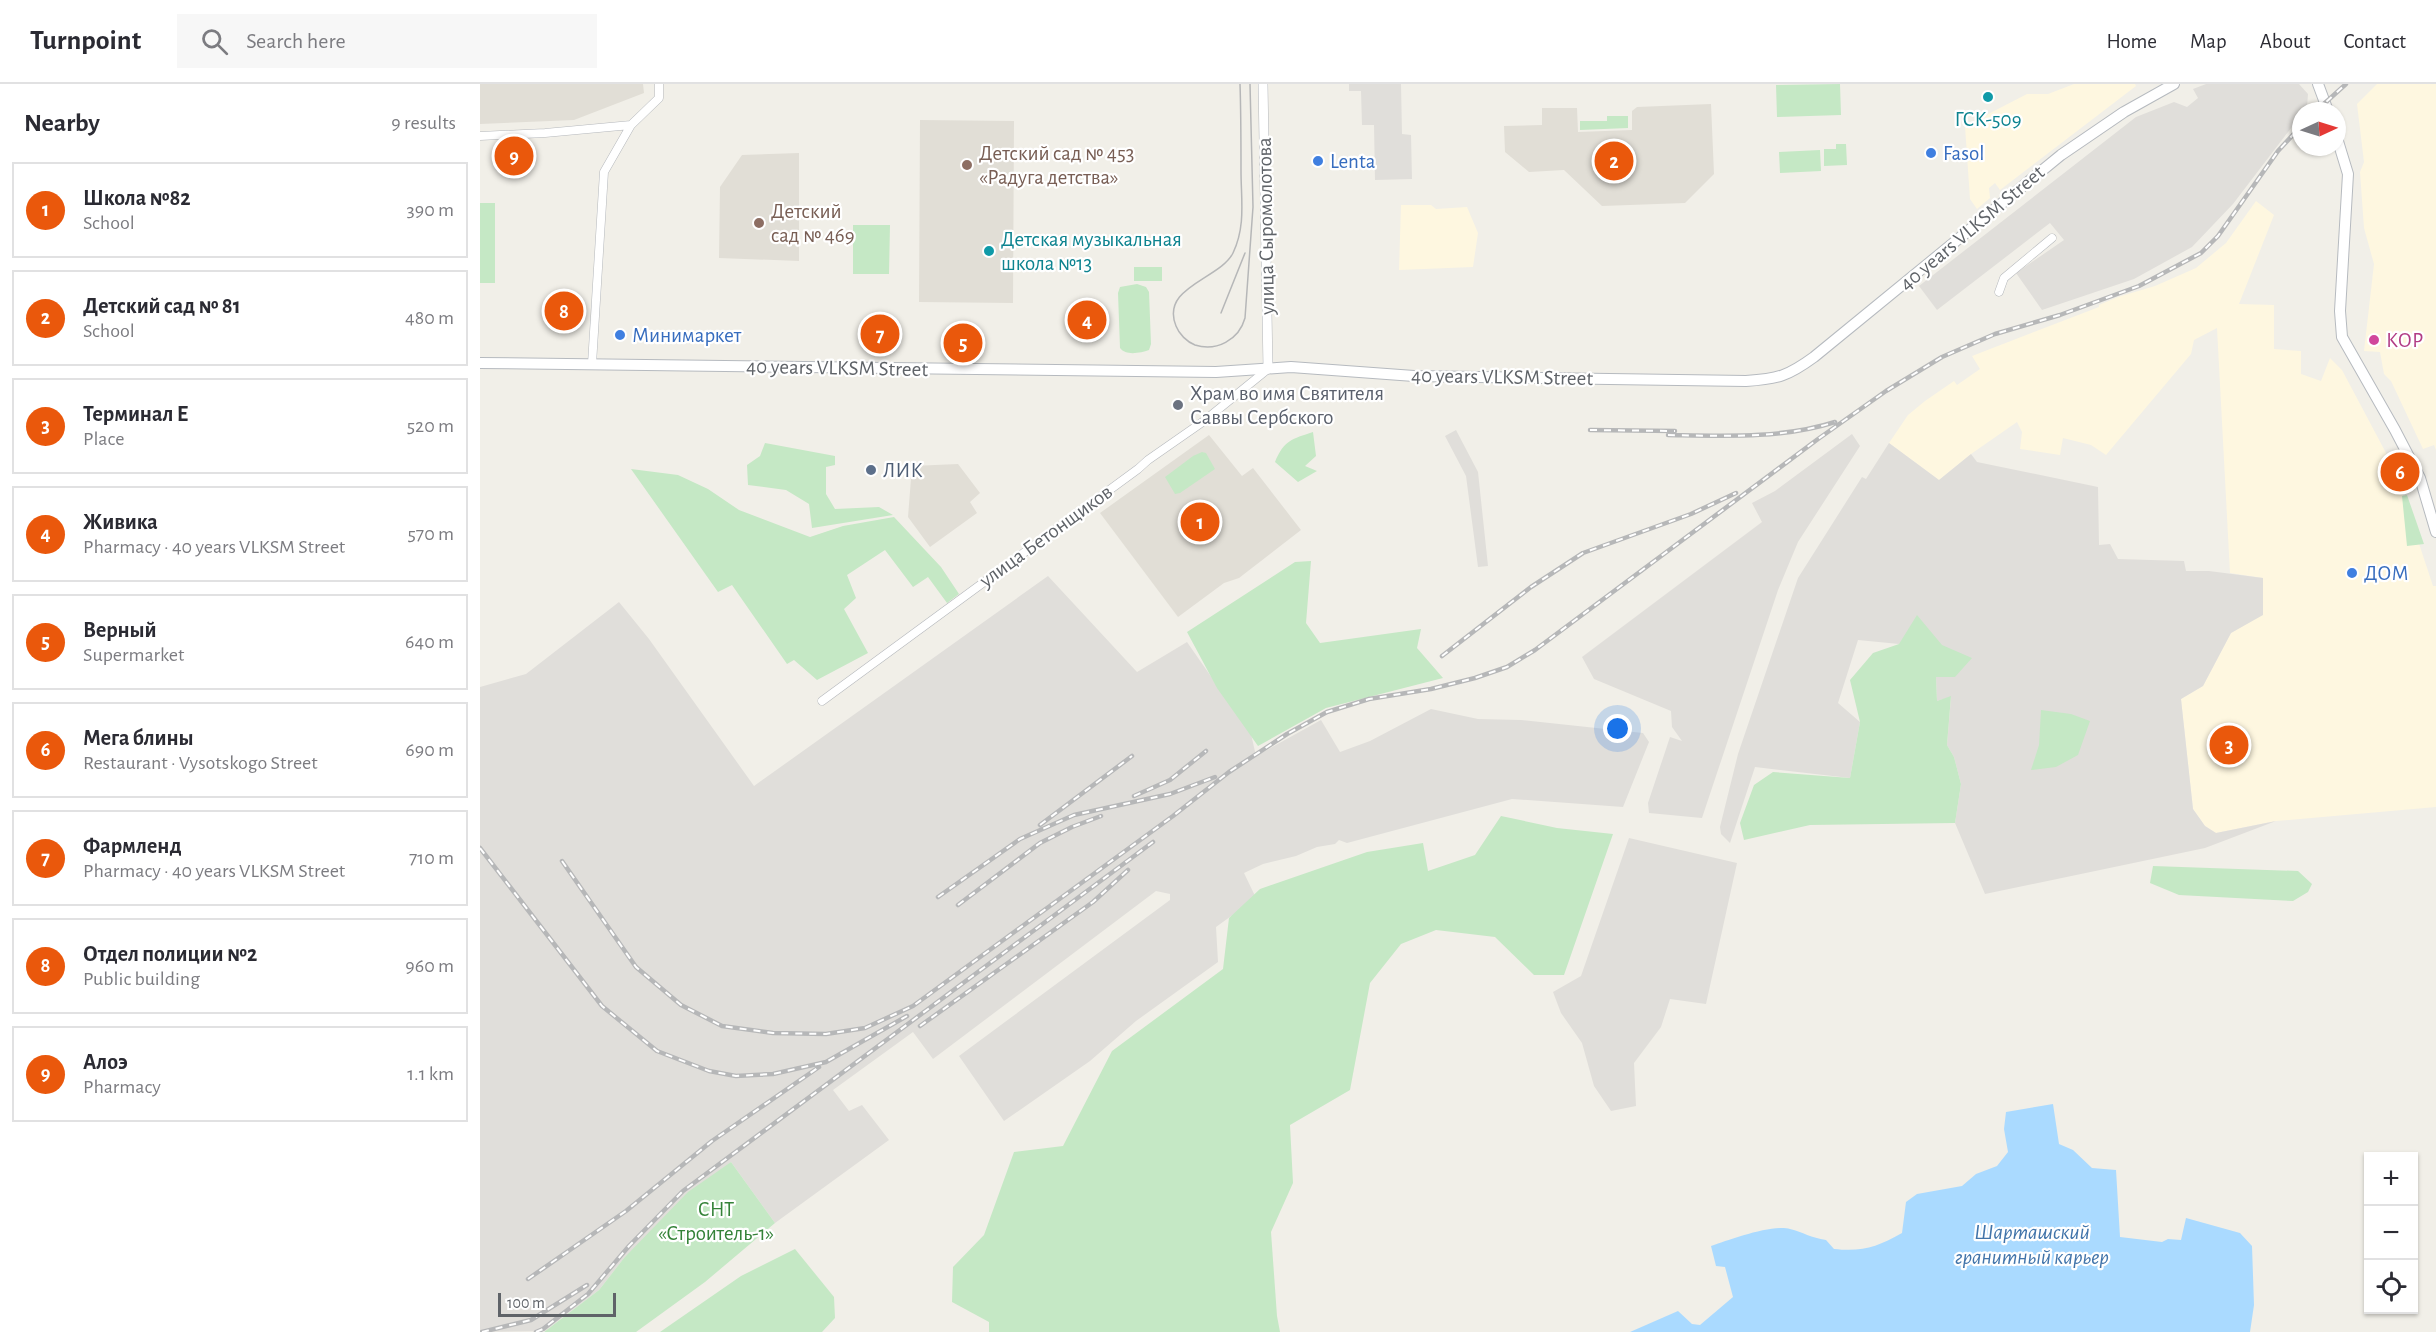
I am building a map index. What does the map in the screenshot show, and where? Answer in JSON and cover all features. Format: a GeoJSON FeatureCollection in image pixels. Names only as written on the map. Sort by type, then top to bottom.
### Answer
{"type":"FeatureCollection","features":[{"type":"Feature","properties":{"kind":"main road","name":"40 years VLKSM Street"},"geometry":{"type":"LineString","coordinates":[[480,363],[1184,372],[1291,367],[1414,376],[1772,379],[1793,372],[1857,323],[2061,155],[2124,112],[2174,84]]}},
{"type":"Feature","properties":{"kind":"main road"},"geometry":{"type":"LineString","coordinates":[[2318,84],[2325,102]]}},
{"type":"Feature","properties":{"kind":"main road"},"geometry":{"type":"LineString","coordinates":[[2342,156],[2348,174],[2340,311],[2342,337],[2420,478],[2436,532]]}},
{"type":"Feature","properties":{"kind":"street"},"geometry":{"type":"LineString","coordinates":[[592,364],[604,172],[631,125],[659,98],[658,84]]}},
{"type":"Feature","properties":{"kind":"street","name":"улица Сыромолотова"},"geometry":{"type":"LineString","coordinates":[[1263,84],[1268,369]]}},
{"type":"Feature","properties":{"kind":"street"},"geometry":{"type":"LineString","coordinates":[[480,136],[631,125]]}},
{"type":"Feature","properties":{"kind":"street"},"geometry":{"type":"LineString","coordinates":[[1999,292],[2004,278],[2052,238]]}},
{"type":"Feature","properties":{"kind":"street","name":"улица Бетонщиков"},"geometry":{"type":"LineString","coordinates":[[822,701],[1204,421],[1268,369]]}},
{"type":"Feature","properties":{"kind":"shaded area"},"geometry":{"type":"Polygon","coordinates":[[[480,84],[643,84],[644,93],[574,120],[480,124],[480,84]]]}},
{"type":"Feature","properties":{"kind":"shaded area"},"geometry":{"type":"Polygon","coordinates":[[[1349,84],[1401,84],[1402,134],[1411,135],[1412,179],[1375,180],[1374,125],[1362,125],[1361,91],[1349,91],[1349,84]]]}},
{"type":"Feature","properties":{"kind":"shaded area"},"geometry":{"type":"Polygon","coordinates":[[[2074,84],[2135,84],[2136,86],[2000,190],[1995,183],[1989,188],[1990,198],[1977,209],[1970,199],[1965,126],[2027,94],[2048,94],[2074,84]]]}},
{"type":"Feature","properties":{"kind":"shaded area"},"geometry":{"type":"Polygon","coordinates":[[[2206,84],[2299,84],[2308,94],[2307,102],[2292,102],[2292,127],[2233,204],[2192,247],[2134,279],[2042,310],[2016,273],[2064,240],[2050,223],[1937,310],[1919,286],[2136,117],[2174,102],[2187,107],[2198,98],[2193,89],[2206,84]]]}},
{"type":"Feature","properties":{"kind":"shaded area"},"geometry":{"type":"Polygon","coordinates":[[[2377,84],[2436,84],[2436,450],[2434,445],[2423,449],[2391,381],[2384,374],[2380,352],[2364,351],[2374,264],[2364,228],[2360,172],[2364,162],[2357,104],[2377,84]]]}},
{"type":"Feature","properties":{"kind":"shaded area"},"geometry":{"type":"Polygon","coordinates":[[[1711,104],[1714,174],[1685,203],[1602,206],[1564,170],[1529,172],[1505,152],[1504,126],[1542,125],[1542,108],[1577,108],[1578,132],[1632,130],[1632,111],[1637,107],[1711,104]]]}},
{"type":"Feature","properties":{"kind":"shaded area"},"geometry":{"type":"Polygon","coordinates":[[[920,120],[1014,121],[1013,303],[919,302],[920,120]]]}},
{"type":"Feature","properties":{"kind":"shaded area","name":"Детский сад № 469"},"geometry":{"type":"Polygon","coordinates":[[[799,153],[799,261],[719,258],[720,187],[742,155],[799,153]]]}},
{"type":"Feature","properties":{"kind":"shaded area"},"geometry":{"type":"Polygon","coordinates":[[[2256,201],[2274,215],[2239,304],[2274,305],[2274,349],[2301,351],[2301,374],[2321,381],[2330,358],[2342,370],[2394,468],[2433,586],[2436,586],[2436,807],[2276,821],[2216,833],[2205,826],[2193,809],[2181,699],[2203,686],[2231,633],[2258,617],[2263,578],[2230,573],[2217,328],[2194,340],[2191,354],[2106,455],[2091,445],[2063,438],[2060,455],[2020,449],[2022,432],[2017,422],[1939,480],[1889,443],[1908,415],[1925,401],[1954,381],[1957,385],[1980,369],[1972,356],[2196,268],[2226,243],[2256,201]]]}},
{"type":"Feature","properties":{"kind":"shaded area"},"geometry":{"type":"Polygon","coordinates":[[[1401,205],[1431,205],[1436,209],[1467,207],[1478,233],[1473,267],[1399,270],[1401,205]]]}},
{"type":"Feature","properties":{"kind":"shaded area"},"geometry":{"type":"Polygon","coordinates":[[[1456,430],[1478,472],[1488,566],[1478,567],[1466,476],[1445,436],[1456,430]]]}},
{"type":"Feature","properties":{"kind":"shaded area"},"geometry":{"type":"Polygon","coordinates":[[[1852,434],[1860,446],[1798,542],[1778,590],[1702,818],[1649,813],[1648,803],[1670,737],[1682,741],[1672,727],[1671,711],[1594,679],[1582,657],[1762,522],[1752,503],[1775,491],[1852,434]]]}},
{"type":"Feature","properties":{"kind":"shaded area"},"geometry":{"type":"Polygon","coordinates":[[[1209,435],[1242,476],[1253,468],[1301,530],[1239,578],[1224,583],[1178,617],[1100,513],[1209,435]]]}},
{"type":"Feature","properties":{"kind":"shaded area"},"geometry":{"type":"Polygon","coordinates":[[[1889,443],[1939,480],[1971,454],[1977,462],[2098,487],[2099,545],[2110,544],[2118,559],[2184,561],[2186,571],[2209,571],[2263,578],[2263,615],[2231,633],[2203,686],[2181,699],[2193,809],[2205,826],[2216,833],[2276,821],[2205,848],[1985,894],[1955,823],[1961,784],[1954,757],[1947,745],[1951,697],[1937,701],[1936,677],[1899,644],[1858,640],[1838,703],[1860,722],[1850,778],[1755,767],[1730,843],[1721,834],[1720,827],[1738,754],[1798,578],[1862,477],[1866,479],[1889,443]]]}},
{"type":"Feature","properties":{"kind":"shaded area"},"geometry":{"type":"Polygon","coordinates":[[[958,464],[980,493],[970,502],[977,513],[930,547],[908,517],[912,466],[958,464]]]}},
{"type":"Feature","properties":{"kind":"shaded area"},"geometry":{"type":"Polygon","coordinates":[[[1048,576],[1137,672],[1187,642],[1251,734],[1256,756],[1321,720],[1340,752],[1370,741],[1431,709],[1478,719],[1521,720],[1643,733],[1649,742],[1623,807],[1512,799],[1347,843],[1339,840],[1335,844],[1317,847],[1296,856],[1263,864],[1244,873],[1256,898],[1216,927],[1218,962],[1136,1021],[1090,1061],[1004,1121],[959,1056],[1170,900],[1170,894],[1156,891],[933,1059],[913,1032],[833,1090],[849,1111],[862,1105],[889,1140],[775,1223],[731,1162],[624,1258],[599,1290],[545,1331],[480,1332],[480,687],[526,674],[619,602],[649,639],[754,786],[1048,576]]]}},
{"type":"Feature","properties":{"kind":"shaded area"},"geometry":{"type":"Polygon","coordinates":[[[1629,838],[1737,863],[1706,1004],[1670,999],[1661,1027],[1634,1063],[1636,1106],[1611,1111],[1594,1086],[1582,1043],[1561,1013],[1553,992],[1581,976],[1629,838]]]}},
{"type":"Feature","properties":{"kind":"green space"},"geometry":{"type":"Polygon","coordinates":[[[1840,84],[1841,115],[1777,117],[1776,85],[1840,84]]]}},
{"type":"Feature","properties":{"kind":"green space"},"geometry":{"type":"Polygon","coordinates":[[[1607,116],[1628,116],[1628,128],[1580,130],[1580,121],[1607,121],[1607,116]]]}},
{"type":"Feature","properties":{"kind":"green space"},"geometry":{"type":"Polygon","coordinates":[[[1836,144],[1846,144],[1847,165],[1824,166],[1824,149],[1836,149],[1836,144]]]}},
{"type":"Feature","properties":{"kind":"green space"},"geometry":{"type":"Polygon","coordinates":[[[1820,150],[1821,171],[1780,173],[1779,152],[1820,150]]]}},
{"type":"Feature","properties":{"kind":"green space"},"geometry":{"type":"Polygon","coordinates":[[[480,203],[495,203],[495,283],[480,283],[480,203]]]}},
{"type":"Feature","properties":{"kind":"green space"},"geometry":{"type":"Polygon","coordinates":[[[853,225],[890,225],[889,274],[853,274],[853,225]]]}},
{"type":"Feature","properties":{"kind":"green space"},"geometry":{"type":"Polygon","coordinates":[[[1134,267],[1162,267],[1162,281],[1134,281],[1134,267]]]}},
{"type":"Feature","properties":{"kind":"green space"},"geometry":{"type":"Polygon","coordinates":[[[1137,284],[1146,287],[1149,292],[1151,344],[1149,350],[1129,353],[1120,348],[1118,293],[1120,287],[1137,284]]]}},
{"type":"Feature","properties":{"kind":"green space"},"geometry":{"type":"Polygon","coordinates":[[[1313,432],[1316,456],[1305,466],[1317,471],[1298,482],[1275,462],[1282,449],[1290,441],[1313,432]]]}},
{"type":"Feature","properties":{"kind":"green space"},"geometry":{"type":"Polygon","coordinates":[[[765,443],[835,456],[835,465],[826,467],[826,494],[835,509],[879,507],[893,515],[812,528],[809,504],[786,490],[748,485],[747,465],[760,456],[765,443]]]}},
{"type":"Feature","properties":{"kind":"green space"},"geometry":{"type":"Polygon","coordinates":[[[1202,452],[1206,453],[1215,469],[1180,493],[1175,494],[1165,477],[1202,452]]]}},
{"type":"Feature","properties":{"kind":"green space"},"geometry":{"type":"Polygon","coordinates":[[[631,469],[678,475],[708,489],[739,510],[810,537],[843,526],[894,517],[941,567],[959,594],[947,603],[928,577],[913,587],[885,550],[847,575],[856,598],[844,609],[868,653],[817,680],[794,660],[787,664],[732,585],[718,592],[631,469]]]}},
{"type":"Feature","properties":{"kind":"green space"},"geometry":{"type":"Polygon","coordinates":[[[2407,495],[2424,544],[2407,546],[2402,496],[2407,495]]]}},
{"type":"Feature","properties":{"kind":"green space"},"geometry":{"type":"Polygon","coordinates":[[[1311,561],[1306,623],[1320,643],[1421,629],[1417,648],[1443,678],[1326,708],[1258,746],[1217,688],[1187,632],[1295,562],[1311,561]]]}},
{"type":"Feature","properties":{"kind":"green space"},"geometry":{"type":"Polygon","coordinates":[[[1917,615],[1942,645],[1972,658],[1955,677],[1936,677],[1937,701],[1951,696],[1947,745],[1954,757],[1961,784],[1955,823],[1810,825],[1744,840],[1740,823],[1754,785],[1773,772],[1850,778],[1860,722],[1850,680],[1873,653],[1899,644],[1917,615]]]}},
{"type":"Feature","properties":{"kind":"green space"},"geometry":{"type":"Polygon","coordinates":[[[2041,710],[2071,714],[2090,721],[2078,755],[2056,767],[2031,770],[2039,745],[2041,710]]]}},
{"type":"Feature","properties":{"kind":"green space"},"geometry":{"type":"Polygon","coordinates":[[[1501,816],[1557,828],[1613,834],[1564,975],[1534,975],[1495,937],[1436,930],[1401,944],[1370,983],[1350,1090],[1290,1125],[1293,1183],[1271,1232],[1280,1332],[989,1332],[989,1322],[952,1302],[953,1267],[984,1235],[1014,1152],[1063,1146],[1112,1051],[1223,969],[1229,918],[1260,889],[1367,852],[1423,843],[1428,871],[1475,855],[1501,816]]]}},
{"type":"Feature","properties":{"kind":"green space"},"geometry":{"type":"Polygon","coordinates":[[[2153,866],[2298,871],[2312,884],[2308,892],[2293,901],[2179,895],[2150,883],[2153,866]]]}},
{"type":"Feature","properties":{"kind":"green space","name":"СНТ «Строитель-1»"},"geometry":{"type":"Polygon","coordinates":[[[731,1162],[775,1223],[705,1282],[636,1332],[544,1332],[599,1290],[624,1258],[688,1192],[731,1162]]]}},
{"type":"Feature","properties":{"kind":"green space"},"geometry":{"type":"Polygon","coordinates":[[[795,1249],[834,1297],[835,1318],[822,1332],[660,1332],[741,1276],[795,1249]]]}},
{"type":"Feature","properties":{"kind":"water","name":"Шарташский гранитный карьер"},"geometry":{"type":"Polygon","coordinates":[[[2053,1104],[2059,1144],[2073,1150],[2092,1168],[2116,1170],[2120,1237],[2162,1242],[2168,1239],[2181,1240],[2186,1218],[2240,1233],[2252,1246],[2254,1305],[2250,1332],[1630,1332],[1678,1311],[1692,1324],[1700,1325],[1733,1297],[1725,1267],[1716,1266],[1711,1246],[1750,1233],[1782,1228],[1826,1240],[1834,1249],[1862,1249],[1893,1238],[1902,1233],[1906,1202],[1917,1194],[1962,1186],[1976,1174],[1997,1166],[2008,1152],[2004,1129],[2006,1112],[2053,1104]]]}},
{"type":"Feature","properties":{"kind":"tram line"},"geometry":{"type":"LineString","coordinates":[[1240,84],[1242,212],[1240,233],[1233,253],[1226,262],[1184,293],[1176,302],[1173,313],[1181,335],[1192,344],[1203,347],[1218,345],[1232,338],[1242,326],[1245,318],[1253,207],[1250,84]]}},
{"type":"Feature","properties":{"kind":"tram line"},"geometry":{"type":"LineString","coordinates":[[1221,313],[1245,253]]}},
{"type":"Feature","properties":{"kind":"railway"},"geometry":{"type":"LineString","coordinates":[[2326,102],[2346,84]]}},
{"type":"Feature","properties":{"kind":"railway"},"geometry":{"type":"LineString","coordinates":[[562,861],[636,967],[681,1005],[722,1026],[773,1033],[826,1034],[865,1028],[913,1006],[1173,816],[1229,772],[1287,734],[1327,712],[1369,699],[1431,689],[1507,667],[1535,650],[1818,439],[1886,391],[1942,357],[1995,334],[2060,315],[2139,286],[2201,253],[2218,236],[2278,151],[2292,136]]}},
{"type":"Feature","properties":{"kind":"railway"},"geometry":{"type":"LineString","coordinates":[[1668,435],[1773,434],[1835,422]]}},
{"type":"Feature","properties":{"kind":"railway"},"geometry":{"type":"LineString","coordinates":[[1590,430],[1675,431]]}},
{"type":"Feature","properties":{"kind":"railway"},"geometry":{"type":"LineString","coordinates":[[1442,656],[1531,587],[1583,553],[1691,514],[1736,493]]}},
{"type":"Feature","properties":{"kind":"railway"},"geometry":{"type":"LineString","coordinates":[[1134,796],[1170,780],[1206,751]]}},
{"type":"Feature","properties":{"kind":"railway"},"geometry":{"type":"LineString","coordinates":[[1040,825],[1132,756]]}},
{"type":"Feature","properties":{"kind":"railway"},"geometry":{"type":"LineString","coordinates":[[938,897],[1020,839],[1074,815],[1170,794],[1215,777]]}},
{"type":"Feature","properties":{"kind":"railway"},"geometry":{"type":"LineString","coordinates":[[958,905],[1040,843],[1101,816]]}},
{"type":"Feature","properties":{"kind":"railway"},"geometry":{"type":"LineString","coordinates":[[536,1332],[588,1294],[629,1246],[683,1191],[1153,842]]}},
{"type":"Feature","properties":{"kind":"railway"},"geometry":{"type":"LineString","coordinates":[[480,848],[602,1006],[657,1051],[709,1071],[736,1076],[773,1074],[826,1062],[907,1016]]}},
{"type":"Feature","properties":{"kind":"railway"},"geometry":{"type":"LineString","coordinates":[[920,1026],[1093,902],[1128,870]]}},
{"type":"Feature","properties":{"kind":"railway"},"geometry":{"type":"LineString","coordinates":[[528,1279],[626,1211],[712,1141],[819,1067]]}},
{"type":"Feature","properties":{"kind":"railway"},"geometry":{"type":"LineString","coordinates":[[482,1332],[531,1320],[587,1285]]}},
{"type":"Feature","properties":{"kind":"place","name":"ГСК-509"},"geometry":{"type":"Point","coordinates":[1988,97]}},
{"type":"Feature","properties":{"kind":"place","name":"Fasol"},"geometry":{"type":"Point","coordinates":[1931,153]}},
{"type":"Feature","properties":{"kind":"place","name":"Алоэ"},"geometry":{"type":"Point","coordinates":[514,156]}},
{"type":"Feature","properties":{"kind":"place","name":"Lenta"},"geometry":{"type":"Point","coordinates":[1318,161]}},
{"type":"Feature","properties":{"kind":"place","name":"Детский сад № 81"},"geometry":{"type":"Point","coordinates":[1614,161]}},
{"type":"Feature","properties":{"kind":"place","name":"Детский сад № 453 «Радуга детства»"},"geometry":{"type":"Point","coordinates":[967,165]}},
{"type":"Feature","properties":{"kind":"place","name":"Детский сад № 469"},"geometry":{"type":"Point","coordinates":[759,223]}},
{"type":"Feature","properties":{"kind":"place","name":"Детская музыкальная школа №13"},"geometry":{"type":"Point","coordinates":[989,251]}},
{"type":"Feature","properties":{"kind":"place","name":"Отдел полиции №2"},"geometry":{"type":"Point","coordinates":[564,311]}},
{"type":"Feature","properties":{"kind":"place","name":"Живика"},"geometry":{"type":"Point","coordinates":[1087,320]}},
{"type":"Feature","properties":{"kind":"place","name":"Фармленд"},"geometry":{"type":"Point","coordinates":[880,334]}},
{"type":"Feature","properties":{"kind":"place","name":"Минимаркет"},"geometry":{"type":"Point","coordinates":[620,335]}},
{"type":"Feature","properties":{"kind":"place","name":"КОР"},"geometry":{"type":"Point","coordinates":[2374,340]}},
{"type":"Feature","properties":{"kind":"place","name":"Верный"},"geometry":{"type":"Point","coordinates":[963,343]}},
{"type":"Feature","properties":{"kind":"place","name":"Храм во имя Святителя Саввы Сербского"},"geometry":{"type":"Point","coordinates":[1178,405]}},
{"type":"Feature","properties":{"kind":"place","name":"ЛИК"},"geometry":{"type":"Point","coordinates":[871,470]}},
{"type":"Feature","properties":{"kind":"place","name":"Мега блины"},"geometry":{"type":"Point","coordinates":[2400,472]}},
{"type":"Feature","properties":{"kind":"place","name":"Школа №82"},"geometry":{"type":"Point","coordinates":[1200,522]}},
{"type":"Feature","properties":{"kind":"place","name":"ДОМ"},"geometry":{"type":"Point","coordinates":[2352,573]}},
{"type":"Feature","properties":{"kind":"place","name":"Терминал Е"},"geometry":{"type":"Point","coordinates":[2229,745]}}]}
